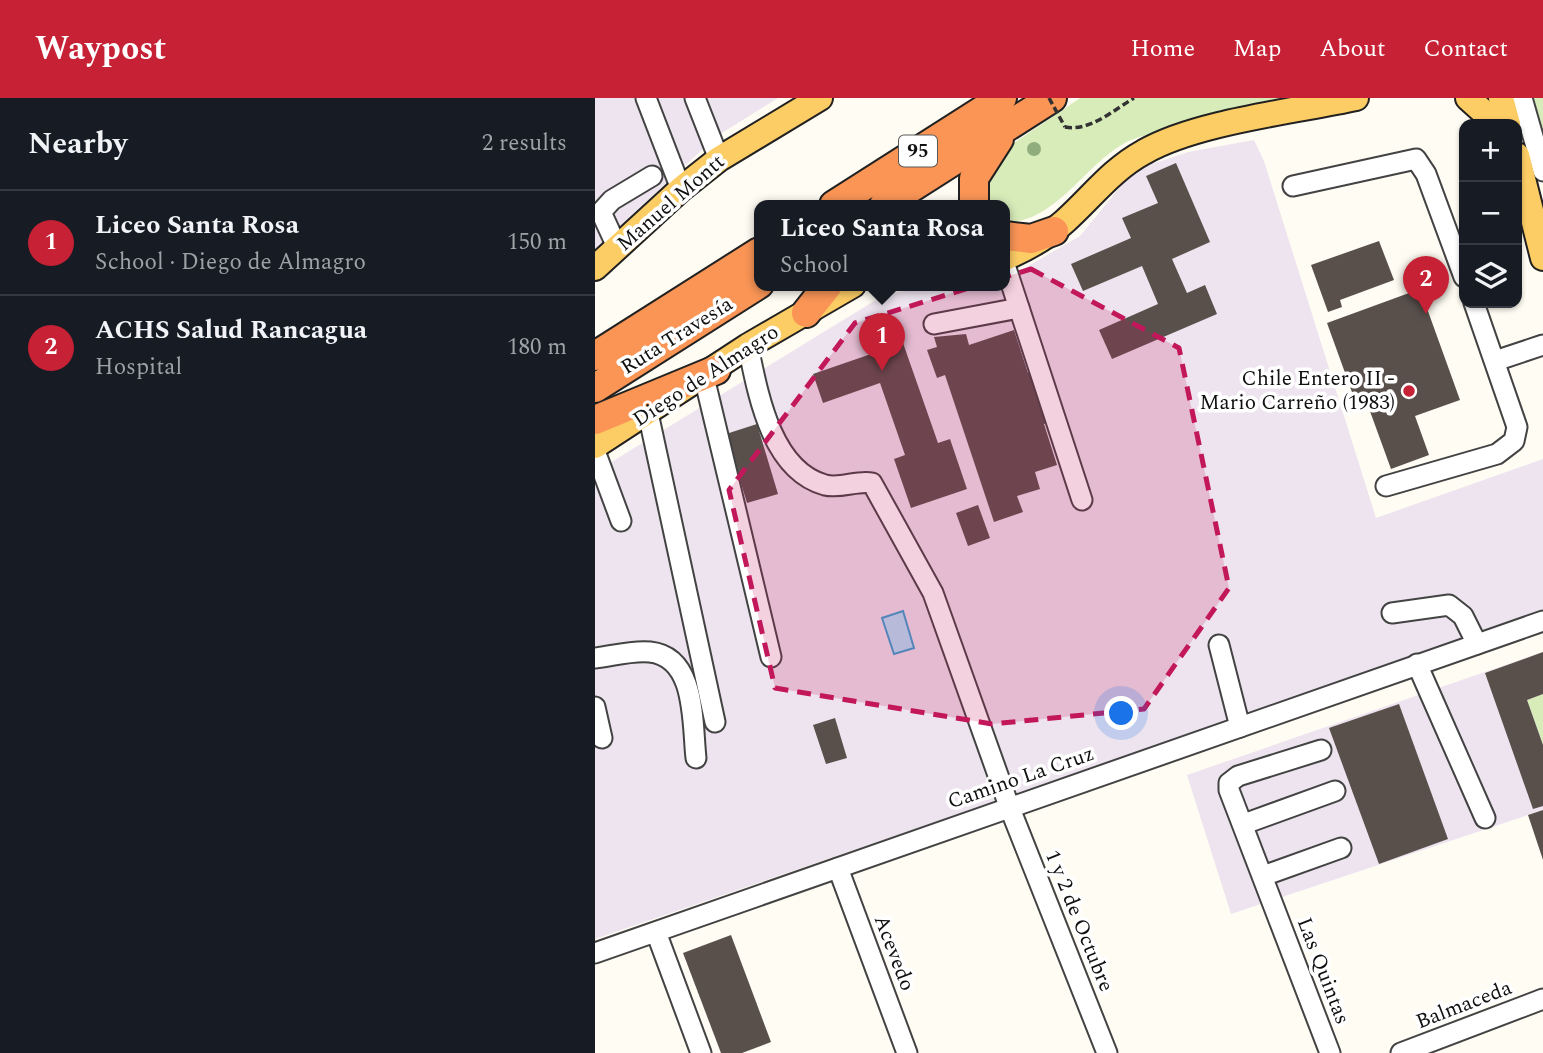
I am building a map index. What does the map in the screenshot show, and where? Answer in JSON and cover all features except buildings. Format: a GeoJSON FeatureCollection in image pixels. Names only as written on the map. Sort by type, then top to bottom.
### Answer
{"type":"FeatureCollection","features":[{"type":"Feature","properties":{"kind":"highway","name":"95"},"geometry":{"type":"LineString","coordinates":[[843,200],[1010,109],[1051,98]]}},
{"type":"Feature","properties":{"kind":"highway","name":"95"},"geometry":{"type":"LineString","coordinates":[[902,196],[1010,109]]}},
{"type":"Feature","properties":{"kind":"highway"},"geometry":{"type":"LineString","coordinates":[[973,200],[972,187],[979,167],[1010,109]]}},
{"type":"Feature","properties":{"kind":"highway"},"geometry":{"type":"LineString","coordinates":[[1010,237],[1031,239],[1054,231]]}},
{"type":"Feature","properties":{"kind":"highway","name":"Ruta Travesía"},"geometry":{"type":"LineString","coordinates":[[595,356],[754,255]]}},
{"type":"Feature","properties":{"kind":"highway","name":"Ruta Travesía"},"geometry":{"type":"LineString","coordinates":[[595,388],[754,287]]}},
{"type":"Feature","properties":{"kind":"highway"},"geometry":{"type":"LineString","coordinates":[[806,313],[823,291]]}},
{"type":"Feature","properties":{"kind":"highway"},"geometry":{"type":"LineString","coordinates":[[595,420],[710,373]]}},
{"type":"Feature","properties":{"kind":"main road","name":"Manuel Montt"},"geometry":{"type":"LineString","coordinates":[[602,256],[719,159],[820,98]]}},
{"type":"Feature","properties":{"kind":"main road"},"geometry":{"type":"LineString","coordinates":[[1010,255],[1054,231],[1110,176],[1145,151],[1165,142],[1356,98]]}},
{"type":"Feature","properties":{"kind":"main road"},"geometry":{"type":"LineString","coordinates":[[1468,98],[1491,119]]}},
{"type":"Feature","properties":{"kind":"main road"},"geometry":{"type":"LineString","coordinates":[[1501,98],[1507,119]]}},
{"type":"Feature","properties":{"kind":"main road"},"geometry":{"type":"LineString","coordinates":[[1522,174],[1542,250]]}},
{"type":"Feature","properties":{"kind":"main road","name":"Diego de Almagro"},"geometry":{"type":"LineString","coordinates":[[595,448],[748,346],[843,291]]}},
{"type":"Feature","properties":{"kind":"street"},"geometry":{"type":"LineString","coordinates":[[646,98],[681,189]]}},
{"type":"Feature","properties":{"kind":"street"},"geometry":{"type":"LineString","coordinates":[[695,98],[719,159]]}},
{"type":"Feature","properties":{"kind":"street"},"geometry":{"type":"LineString","coordinates":[[1522,98],[1543,171]]}},
{"type":"Feature","properties":{"kind":"street"},"geometry":{"type":"LineString","coordinates":[[1293,186],[1416,159],[1426,174],[1459,263]]}},
{"type":"Feature","properties":{"kind":"street"},"geometry":{"type":"LineString","coordinates":[[602,256],[598,204],[612,200],[652,176]]}},
{"type":"Feature","properties":{"kind":"street"},"geometry":{"type":"LineString","coordinates":[[1010,280],[1082,500]]}},
{"type":"Feature","properties":{"kind":"street"},"geometry":{"type":"LineString","coordinates":[[934,324],[1019,307]]}},
{"type":"Feature","properties":{"kind":"street"},"geometry":{"type":"LineString","coordinates":[[1386,486],[1497,454],[1514,441],[1517,427],[1476,308]]}},
{"type":"Feature","properties":{"kind":"street"},"geometry":{"type":"LineString","coordinates":[[1495,361],[1543,345]]}},
{"type":"Feature","properties":{"kind":"street","name":"1 y 2 de Octubre"},"geometry":{"type":"LineString","coordinates":[[748,346],[773,433],[786,461],[823,485],[840,487],[868,482],[877,489],[890,519],[933,593],[1009,806],[1107,1053]]}},
{"type":"Feature","properties":{"kind":"street"},"geometry":{"type":"LineString","coordinates":[[710,373],[771,657]]}},
{"type":"Feature","properties":{"kind":"street"},"geometry":{"type":"LineString","coordinates":[[648,413],[715,722]]}},
{"type":"Feature","properties":{"kind":"street"},"geometry":{"type":"LineString","coordinates":[[595,448],[621,521]]}},
{"type":"Feature","properties":{"kind":"street"},"geometry":{"type":"LineString","coordinates":[[1392,613],[1443,605],[1454,607],[1477,644]]}},
{"type":"Feature","properties":{"kind":"street","name":"Camino La Cruz"},"geometry":{"type":"LineString","coordinates":[[595,953],[1543,621]]}},
{"type":"Feature","properties":{"kind":"street"},"geometry":{"type":"LineString","coordinates":[[1219,645],[1240,727]]}},
{"type":"Feature","properties":{"kind":"street"},"geometry":{"type":"LineString","coordinates":[[595,658],[651,652],[670,659],[687,681],[697,758]]}},
{"type":"Feature","properties":{"kind":"street"},"geometry":{"type":"LineString","coordinates":[[1417,664],[1485,818]]}},
{"type":"Feature","properties":{"kind":"street"},"geometry":{"type":"LineString","coordinates":[[595,707],[602,737]]}},
{"type":"Feature","properties":{"kind":"street","name":"Las Quintas"},"geometry":{"type":"LineString","coordinates":[[1321,750],[1238,776],[1229,783],[1330,1053]]}},
{"type":"Feature","properties":{"kind":"street"},"geometry":{"type":"LineString","coordinates":[[1244,824],[1335,791]]}},
{"type":"Feature","properties":{"kind":"street"},"geometry":{"type":"LineString","coordinates":[[1263,876],[1341,848]]}},
{"type":"Feature","properties":{"kind":"street","name":"Acevedo"},"geometry":{"type":"LineString","coordinates":[[838,868],[907,1053]]}},
{"type":"Feature","properties":{"kind":"street"},"geometry":{"type":"LineString","coordinates":[[656,932],[701,1053]]}},
{"type":"Feature","properties":{"kind":"street","name":"Balmaceda"},"geometry":{"type":"LineString","coordinates":[[1401,1053],[1543,999]]}},
{"type":"Feature","properties":{"kind":"path"},"geometry":{"type":"LineString","coordinates":[[1051,98],[1065,127],[1077,129],[1135,98]]}},
{"type":"Feature","properties":{"kind":"highlighted area"},"geometry":{"type":"Polygon","coordinates":[[[1031,269],[1179,348],[1229,588],[1144,709],[992,724],[775,688],[729,490],[855,323],[1031,269]]]}},
{"type":"Feature","properties":{"kind":"shaded area"},"geometry":{"type":"Polygon","coordinates":[[[595,98],[778,98],[717,136],[595,249],[595,98]]]}},
{"type":"Feature","properties":{"kind":"shaded area"},"geometry":{"type":"Polygon","coordinates":[[[1254,140],[1264,161],[1376,518],[1543,459],[1543,613],[595,939],[595,472],[884,295],[904,291],[1010,291],[1010,272],[1023,269],[1080,236],[1134,170],[1188,152],[1254,140]]]}},
{"type":"Feature","properties":{"kind":"shaded area"},"geometry":{"type":"Polygon","coordinates":[[[1543,652],[1543,810],[1231,914],[1187,775],[1543,652]]]}},
{"type":"Feature","properties":{"kind":"green space"},"geometry":{"type":"Polygon","coordinates":[[[1080,98],[1295,98],[1212,116],[1128,142],[1109,154],[1054,204],[1023,220],[1010,221],[1010,200],[981,200],[998,154],[1080,98]]]}},
{"type":"Feature","properties":{"kind":"green space"},"geometry":{"type":"Polygon","coordinates":[[[1527,98],[1543,98],[1543,156],[1527,98]]]}},
{"type":"Feature","properties":{"kind":"green space"},"geometry":{"type":"Polygon","coordinates":[[[1543,694],[1543,745],[1527,700],[1543,694]]]}},
{"type":"Feature","properties":{"kind":"water"},"geometry":{"type":"Polygon","coordinates":[[[903,611],[914,648],[894,654],[882,618],[903,611]]]}},
{"type":"Feature","properties":{"kind":"place","name":"ACHS Salud Rancagua"},"geometry":{"type":"Point","coordinates":[1426,314]}},
{"type":"Feature","properties":{"kind":"place","name":"Liceo Santa Rosa"},"geometry":{"type":"Point","coordinates":[882,371]}},
{"type":"Feature","properties":{"kind":"place","name":"Chile Entero II - Mario Carreño (1983)"},"geometry":{"type":"Point","coordinates":[1409,391]}}]}
